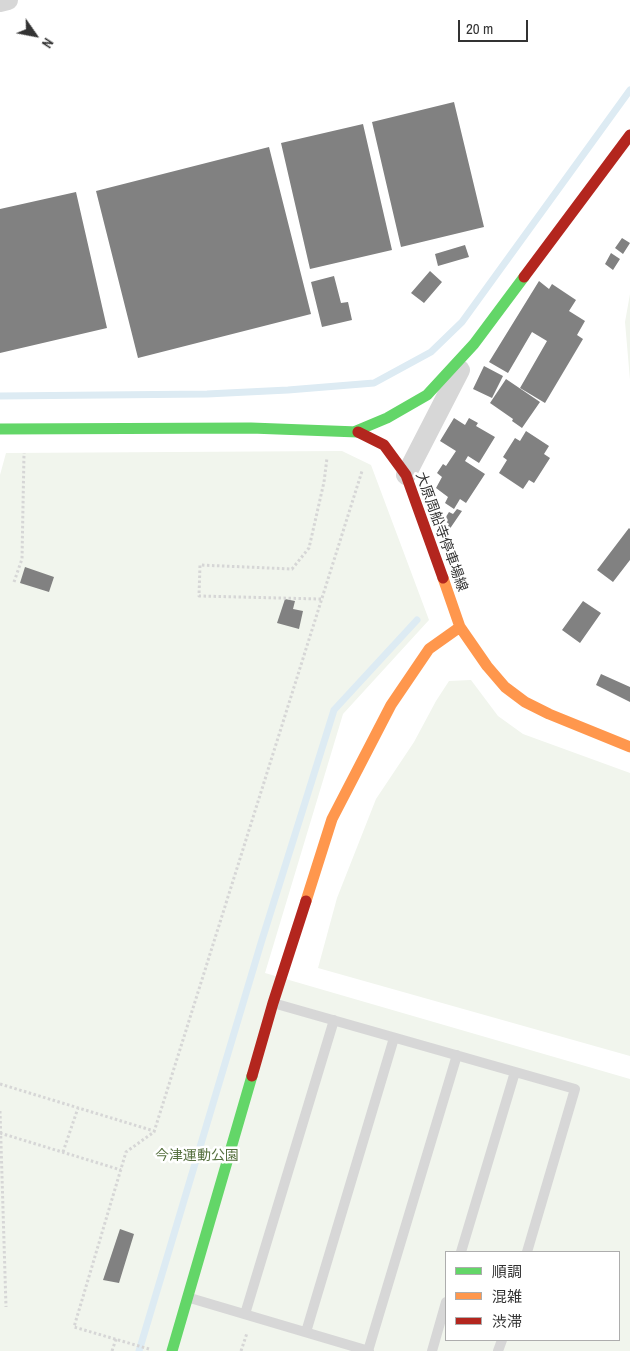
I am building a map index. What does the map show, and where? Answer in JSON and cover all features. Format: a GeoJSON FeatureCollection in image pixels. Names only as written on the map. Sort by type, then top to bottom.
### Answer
{"type":"FeatureCollection","features":[{"type":"Feature","properties":{"kind":"street"},"geometry":{"type":"LineString","coordinates":[[0,2],[8,0]]}},
{"type":"Feature","properties":{"kind":"street"},"geometry":{"type":"LineString","coordinates":[[356,430],[387,418],[427,395],[474,344],[630,135]]}},
{"type":"Feature","properties":{"kind":"street"},"geometry":{"type":"LineString","coordinates":[[406,475],[474,344]]}},
{"type":"Feature","properties":{"kind":"street","name":"大原周船寺停車場線"},"geometry":{"type":"LineString","coordinates":[[0,430],[251,428],[356,430],[384,445],[406,475],[460,627],[487,666],[505,687],[525,702],[549,714],[630,747]]}},
{"type":"Feature","properties":{"kind":"street"},"geometry":{"type":"LineString","coordinates":[[172,1351],[273,1003],[332,819],[391,705],[429,649],[460,627]]}},
{"type":"Feature","properties":{"kind":"lane"},"geometry":{"type":"LineString","coordinates":[[273,1003],[575,1089],[527,1251]]}},
{"type":"Feature","properties":{"kind":"lane"},"geometry":{"type":"LineString","coordinates":[[245,1314],[334,1020]]}},
{"type":"Feature","properties":{"kind":"lane"},"geometry":{"type":"LineString","coordinates":[[306,1332],[394,1038]]}},
{"type":"Feature","properties":{"kind":"lane"},"geometry":{"type":"LineString","coordinates":[[189,1297],[369,1351],[457,1056]]}},
{"type":"Feature","properties":{"kind":"lane"},"geometry":{"type":"LineString","coordinates":[[461,1251],[515,1072]]}},
{"type":"Feature","properties":{"kind":"lane"},"geometry":{"type":"LineString","coordinates":[[432,1351],[445,1306]]}},
{"type":"Feature","properties":{"kind":"path"},"geometry":{"type":"LineString","coordinates":[[14,582],[22,559],[24,447]]}},
{"type":"Feature","properties":{"kind":"path"},"geometry":{"type":"LineString","coordinates":[[322,599],[199,596],[199,588],[200,565],[292,569],[309,548],[324,482],[327,458]]}},
{"type":"Feature","properties":{"kind":"path"},"geometry":{"type":"LineString","coordinates":[[156,1351],[74,1327],[126,1152],[154,1132],[362,471]]}},
{"type":"Feature","properties":{"kind":"path"},"geometry":{"type":"LineString","coordinates":[[0,1084],[154,1132]]}},
{"type":"Feature","properties":{"kind":"path"},"geometry":{"type":"LineString","coordinates":[[63,1152],[78,1108]]}},
{"type":"Feature","properties":{"kind":"path"},"geometry":{"type":"LineString","coordinates":[[0,1111],[6,1307]]}},
{"type":"Feature","properties":{"kind":"path"},"geometry":{"type":"LineString","coordinates":[[0,1133],[121,1170]]}},
{"type":"Feature","properties":{"kind":"path"},"geometry":{"type":"LineString","coordinates":[[112,1351],[116,1339]]}},
{"type":"Feature","properties":{"kind":"green space"},"geometry":{"type":"Polygon","coordinates":[[[630,294],[630,380],[625,322],[630,294]]]}},
{"type":"Feature","properties":{"kind":"green space","name":"今津運動公園"},"geometry":{"type":"Polygon","coordinates":[[[342,451],[371,465],[429,620],[343,714],[265,973],[630,1079],[630,1351],[0,1351],[0,475],[6,453],[342,451]]]}},
{"type":"Feature","properties":{"kind":"green space"},"geometry":{"type":"Polygon","coordinates":[[[471,680],[498,716],[523,734],[630,773],[630,1056],[318,968],[337,898],[376,799],[414,742],[449,681],[471,680]]]}},
{"type":"Feature","properties":{"kind":"building"},"geometry":{"type":"Polygon","coordinates":[[[454,102],[484,227],[401,247],[372,122],[454,102]]]}},
{"type":"Feature","properties":{"kind":"building"},"geometry":{"type":"Polygon","coordinates":[[[363,124],[392,250],[310,269],[281,143],[363,124]]]}},
{"type":"Feature","properties":{"kind":"building"},"geometry":{"type":"Polygon","coordinates":[[[269,147],[311,314],[138,358],[96,191],[269,147]]]}},
{"type":"Feature","properties":{"kind":"building"},"geometry":{"type":"Polygon","coordinates":[[[76,192],[107,328],[0,353],[0,209],[76,192]]]}},
{"type":"Feature","properties":{"kind":"building"},"geometry":{"type":"Polygon","coordinates":[[[622,238],[630,243],[623,254],[615,248],[622,238]]]}},
{"type":"Feature","properties":{"kind":"building"},"geometry":{"type":"Polygon","coordinates":[[[465,245],[469,257],[438,266],[435,254],[465,245]]]}},
{"type":"Feature","properties":{"kind":"building"},"geometry":{"type":"Polygon","coordinates":[[[611,253],[620,259],[613,270],[605,264],[611,253]]]}},
{"type":"Feature","properties":{"kind":"building"},"geometry":{"type":"Polygon","coordinates":[[[430,271],[442,282],[424,303],[411,293],[430,271]]]}},
{"type":"Feature","properties":{"kind":"building"},"geometry":{"type":"Polygon","coordinates":[[[334,276],[341,303],[348,302],[352,320],[322,327],[311,282],[334,276]]]}},
{"type":"Feature","properties":{"kind":"building"},"geometry":{"type":"Polygon","coordinates":[[[539,281],[549,289],[552,284],[576,300],[569,311],[585,321],[577,335],[583,339],[545,403],[520,388],[547,341],[532,332],[508,373],[489,362],[539,281]]]}},
{"type":"Feature","properties":{"kind":"building"},"geometry":{"type":"Polygon","coordinates":[[[484,366],[503,376],[492,398],[473,389],[484,366]]]}},
{"type":"Feature","properties":{"kind":"building"},"geometry":{"type":"Polygon","coordinates":[[[506,379],[540,402],[522,428],[512,421],[513,419],[490,403],[506,379]]]}},
{"type":"Feature","properties":{"kind":"building"},"geometry":{"type":"Polygon","coordinates":[[[454,418],[465,425],[469,418],[478,423],[476,426],[495,437],[479,463],[468,456],[465,461],[485,474],[466,503],[460,499],[454,509],[445,503],[448,497],[436,488],[442,477],[437,473],[443,464],[446,466],[456,451],[440,441],[454,418]]]}},
{"type":"Feature","properties":{"kind":"building"},"geometry":{"type":"Polygon","coordinates":[[[526,431],[549,446],[544,454],[550,458],[534,483],[529,480],[523,489],[499,473],[507,460],[503,457],[515,438],[520,441],[526,431]]]}},
{"type":"Feature","properties":{"kind":"building"},"geometry":{"type":"Polygon","coordinates":[[[457,509],[462,511],[449,530],[447,528],[449,524],[444,520],[449,512],[453,514],[457,509]]]}},
{"type":"Feature","properties":{"kind":"building"},"geometry":{"type":"Polygon","coordinates":[[[629,528],[630,560],[613,582],[597,570],[629,528]]]}},
{"type":"Feature","properties":{"kind":"building"},"geometry":{"type":"Polygon","coordinates":[[[25,567],[54,577],[49,592],[20,583],[25,567]]]}},
{"type":"Feature","properties":{"kind":"building"},"geometry":{"type":"Polygon","coordinates":[[[285,599],[295,601],[293,609],[303,611],[299,629],[277,623],[285,599]]]}},
{"type":"Feature","properties":{"kind":"building"},"geometry":{"type":"Polygon","coordinates":[[[583,601],[601,613],[580,643],[562,630],[583,601]]]}},
{"type":"Feature","properties":{"kind":"building"},"geometry":{"type":"Polygon","coordinates":[[[601,674],[630,687],[630,702],[596,685],[601,674]]]}},
{"type":"Feature","properties":{"kind":"building"},"geometry":{"type":"Polygon","coordinates":[[[120,1229],[134,1234],[119,1283],[103,1280],[120,1229]]]}},
{"type":"Feature","properties":{"kind":"waterway"},"geometry":{"type":"LineString","coordinates":[[0,396],[207,394],[374,383],[431,352],[462,322],[630,90]]}},
{"type":"Feature","properties":{"kind":"waterway"},"geometry":{"type":"LineString","coordinates":[[139,1351],[261,943],[334,710],[417,620]]}},
{"type":"Feature","properties":{"kind":"traffic: fast"},"geometry":{"type":"LineString","coordinates":[[356,431],[387,418],[427,395],[474,344],[524,277]]}},
{"type":"Feature","properties":{"kind":"traffic: fast"},"geometry":{"type":"LineString","coordinates":[[0,429],[251,428],[358,432]]}},
{"type":"Feature","properties":{"kind":"traffic: fast"},"geometry":{"type":"LineString","coordinates":[[172,1351],[252,1076]]}},
{"type":"Feature","properties":{"kind":"traffic: slow"},"geometry":{"type":"LineString","coordinates":[[443,578],[460,627],[487,666],[505,687],[525,702],[549,714],[630,747]]}},
{"type":"Feature","properties":{"kind":"traffic: slow"},"geometry":{"type":"LineString","coordinates":[[306,901],[332,819],[391,705],[429,649],[460,627]]}},
{"type":"Feature","properties":{"kind":"traffic: jam"},"geometry":{"type":"LineString","coordinates":[[524,277],[630,135]]}},
{"type":"Feature","properties":{"kind":"traffic: jam"},"geometry":{"type":"LineString","coordinates":[[358,432],[384,445],[406,475],[443,578]]}},
{"type":"Feature","properties":{"kind":"traffic: jam"},"geometry":{"type":"LineString","coordinates":[[252,1076],[306,901]]}}]}
